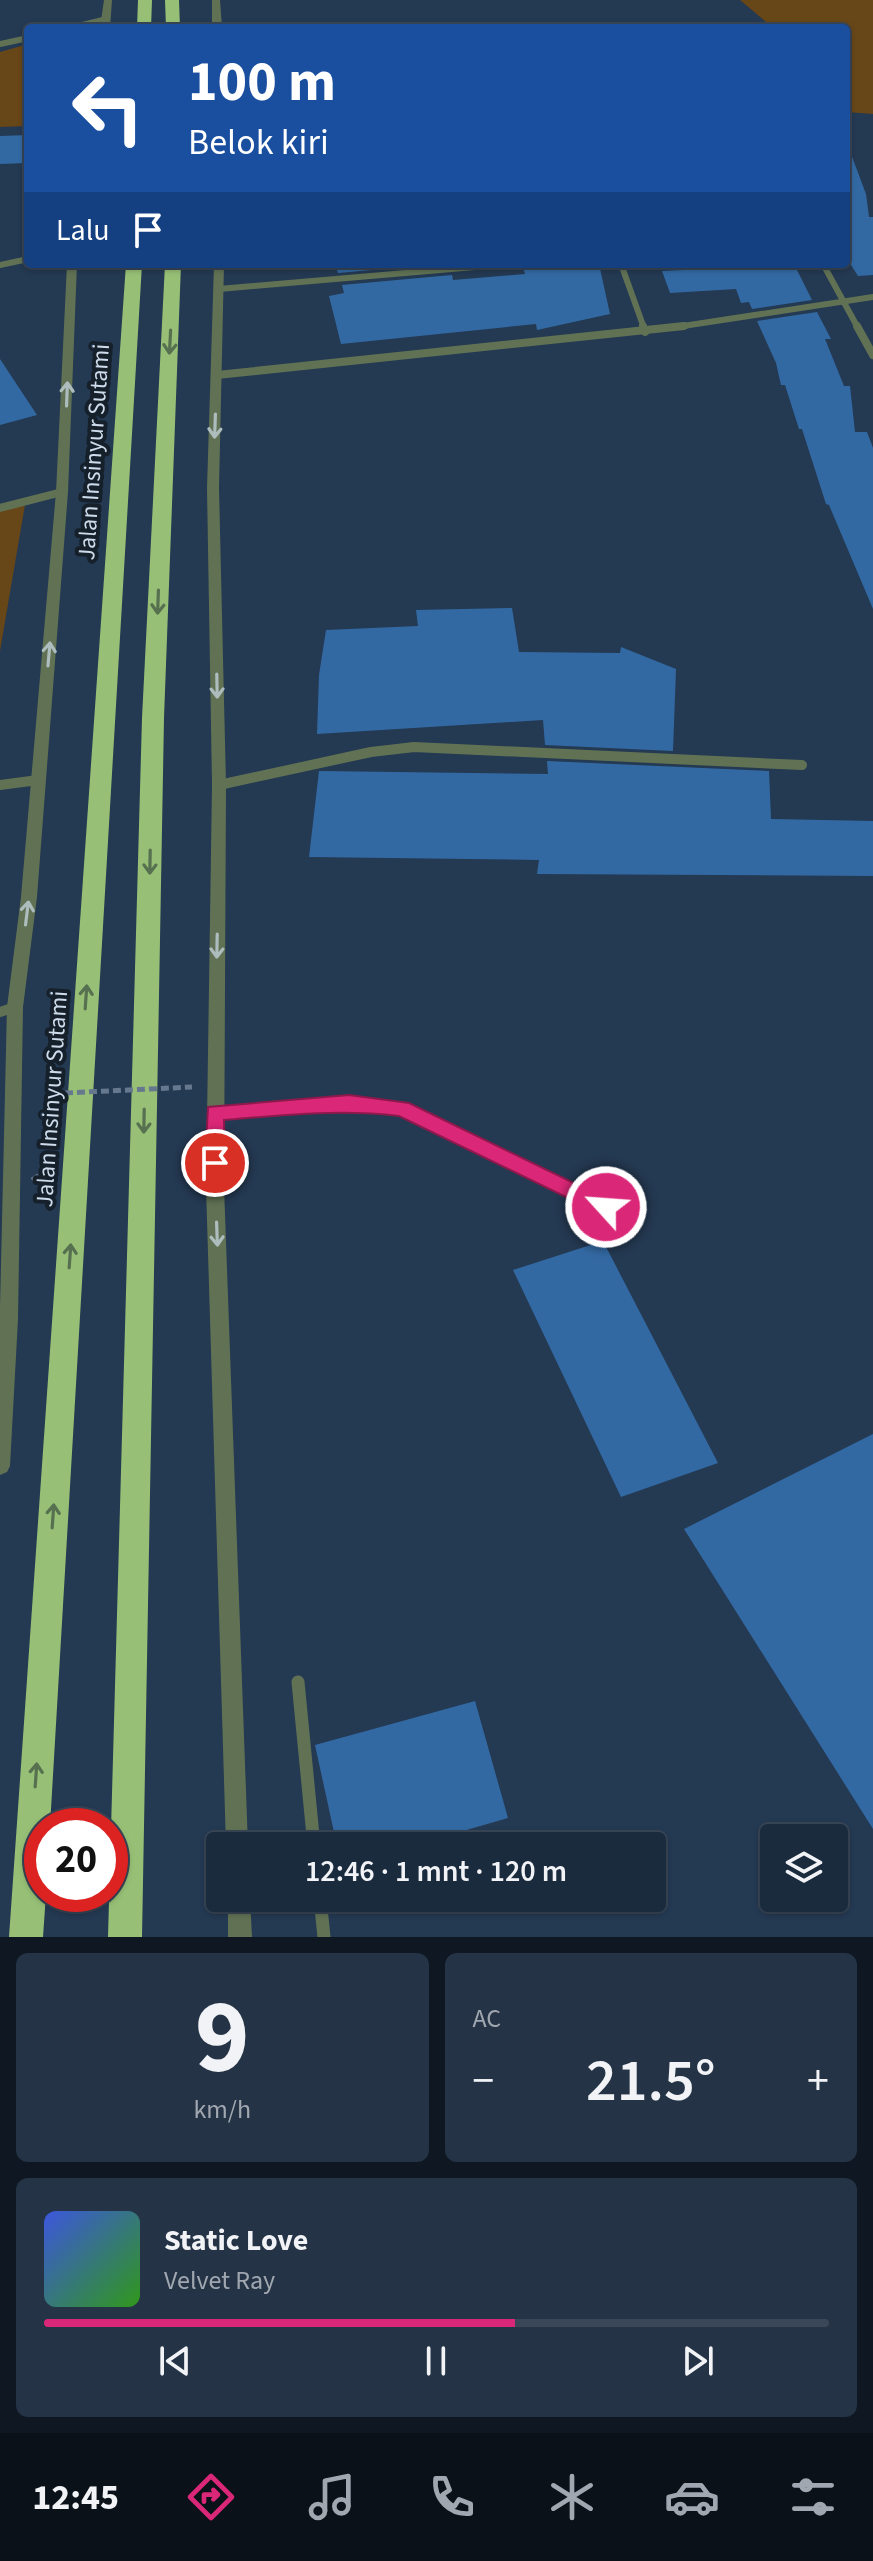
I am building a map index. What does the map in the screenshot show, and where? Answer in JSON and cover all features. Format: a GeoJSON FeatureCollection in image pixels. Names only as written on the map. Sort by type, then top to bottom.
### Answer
{"type":"FeatureCollection","features":[{"type":"Feature","properties":{"kind":"highway"},"geometry":{"type":"LineString","coordinates":[[144,24],[145,0]]}},
{"type":"Feature","properties":{"kind":"highway"},"geometry":{"type":"LineString","coordinates":[[172,0],[173,24]]}},
{"type":"Feature","properties":{"kind":"highway","name":"Jalan Insinyur Sutami"},"geometry":{"type":"LineString","coordinates":[[26,1937],[134,268]]}},
{"type":"Feature","properties":{"kind":"highway"},"geometry":{"type":"LineString","coordinates":[[125,1937],[153,718],[173,268]]}},
{"type":"Feature","properties":{"kind":"street"},"geometry":{"type":"LineString","coordinates":[[106,24],[108,0]]}},
{"type":"Feature","properties":{"kind":"street"},"geometry":{"type":"LineString","coordinates":[[216,0],[217,24]]}},
{"type":"Feature","properties":{"kind":"street"},"geometry":{"type":"LineString","coordinates":[[0,1466],[9,1319],[8,1009],[29,897],[62,492],[72,268]]}},
{"type":"Feature","properties":{"kind":"street"},"geometry":{"type":"LineString","coordinates":[[219,268],[213,488],[219,785],[214,1113],[237,1832]]}},
{"type":"Feature","properties":{"kind":"street"},"geometry":{"type":"LineString","coordinates":[[239,1912],[240,1937]]}},
{"type":"Feature","properties":{"kind":"lane"},"geometry":{"type":"LineString","coordinates":[[0,44],[24,39]]}},
{"type":"Feature","properties":{"kind":"lane"},"geometry":{"type":"LineString","coordinates":[[0,265],[24,260]]}},
{"type":"Feature","properties":{"kind":"lane"},"geometry":{"type":"LineString","coordinates":[[219,289],[464,268]]}},
{"type":"Feature","properties":{"kind":"lane"},"geometry":{"type":"LineString","coordinates":[[622,268],[645,332]]}},
{"type":"Feature","properties":{"kind":"lane"},"geometry":{"type":"LineString","coordinates":[[825,268],[873,355]]}},
{"type":"Feature","properties":{"kind":"lane"},"geometry":{"type":"LineString","coordinates":[[217,375],[645,332],[873,297]]}},
{"type":"Feature","properties":{"kind":"lane"},"geometry":{"type":"LineString","coordinates":[[0,508],[62,492]]}},
{"type":"Feature","properties":{"kind":"lane"},"geometry":{"type":"LineString","coordinates":[[219,785],[371,752],[414,747],[802,765]]}},
{"type":"Feature","properties":{"kind":"lane"},"geometry":{"type":"LineString","coordinates":[[0,785],[38,780]]}},
{"type":"Feature","properties":{"kind":"lane"},"geometry":{"type":"LineString","coordinates":[[214,1113],[349,1103],[402,1109],[606,1207]]}},
{"type":"Feature","properties":{"kind":"lane"},"geometry":{"type":"LineString","coordinates":[[298,1682],[313,1832]]}},
{"type":"Feature","properties":{"kind":"lane"},"geometry":{"type":"LineString","coordinates":[[321,1912],[324,1937]]}},
{"type":"Feature","properties":{"kind":"path"},"geometry":{"type":"LineString","coordinates":[[65,1093],[192,1087]]}},
{"type":"Feature","properties":{"kind":"shaded area"},"geometry":{"type":"Polygon","coordinates":[[[740,0],[873,0],[873,114],[850,112],[850,24],[768,24],[740,0]]]}},
{"type":"Feature","properties":{"kind":"shaded area"},"geometry":{"type":"Polygon","coordinates":[[[24,45],[24,126],[0,127],[0,52],[24,45]]]}},
{"type":"Feature","properties":{"kind":"shaded area"},"geometry":{"type":"Polygon","coordinates":[[[26,499],[0,651],[0,506],[26,499]]]}},
{"type":"Feature","properties":{"kind":"building"},"geometry":{"type":"Polygon","coordinates":[[[24,135],[24,163],[0,164],[0,136],[24,135]]]}},
{"type":"Feature","properties":{"kind":"building"},"geometry":{"type":"Polygon","coordinates":[[[850,154],[866,194],[869,217],[873,217],[873,275],[858,276],[850,263],[850,154]]]}},
{"type":"Feature","properties":{"kind":"building"},"geometry":{"type":"Polygon","coordinates":[[[336,268],[395,268],[338,273],[336,268]]]}},
{"type":"Feature","properties":{"kind":"building"},"geometry":{"type":"Polygon","coordinates":[[[523,268],[600,268],[610,314],[537,330],[536,324],[341,344],[329,296],[344,293],[342,285],[452,275],[453,280],[525,274],[523,268]]]}},
{"type":"Feature","properties":{"kind":"building"},"geometry":{"type":"Polygon","coordinates":[[[796,268],[812,300],[752,309],[749,302],[741,303],[736,289],[670,293],[662,271],[796,268]]]}},
{"type":"Feature","properties":{"kind":"building"},"geometry":{"type":"Polygon","coordinates":[[[817,312],[831,339],[825,339],[844,386],[850,386],[855,432],[867,432],[873,448],[873,609],[826,504],[802,429],[799,429],[785,385],[781,385],[776,363],[757,321],[817,312]]]}},
{"type":"Feature","properties":{"kind":"building"},"geometry":{"type":"Polygon","coordinates":[[[0,359],[37,415],[0,425],[0,359]]]}},
{"type":"Feature","properties":{"kind":"building"},"geometry":{"type":"Polygon","coordinates":[[[512,608],[519,652],[620,653],[621,647],[676,669],[673,751],[545,745],[543,720],[317,734],[319,675],[326,630],[418,626],[416,610],[512,608]]]}},
{"type":"Feature","properties":{"kind":"building"},"geometry":{"type":"Polygon","coordinates":[[[547,761],[769,771],[771,819],[873,821],[873,876],[537,874],[539,860],[309,857],[319,771],[548,774],[547,761]]]}},
{"type":"Feature","properties":{"kind":"building"},"geometry":{"type":"Polygon","coordinates":[[[603,1241],[718,1463],[621,1497],[513,1270],[603,1241]]]}},
{"type":"Feature","properties":{"kind":"building"},"geometry":{"type":"Polygon","coordinates":[[[873,1434],[873,1829],[684,1529],[873,1434]]]}},
{"type":"Feature","properties":{"kind":"building"},"geometry":{"type":"Polygon","coordinates":[[[475,1701],[508,1818],[460,1832],[334,1832],[315,1745],[475,1701]]]}},
{"type":"Feature","properties":{"kind":"route"},"geometry":{"type":"LineString","coordinates":[[215,1163],[214,1113],[349,1103],[370,1105],[402,1109],[606,1207]]}}]}
